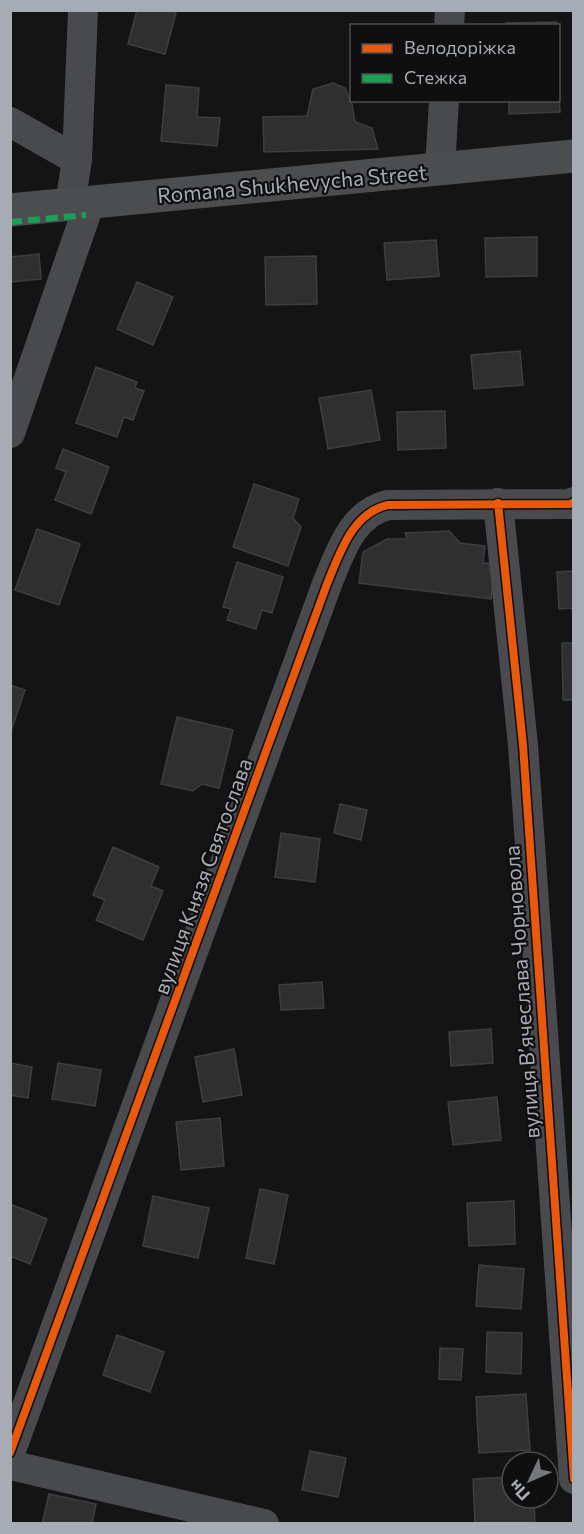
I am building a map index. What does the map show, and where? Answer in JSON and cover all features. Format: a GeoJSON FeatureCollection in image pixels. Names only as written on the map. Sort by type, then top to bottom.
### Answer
{"type":"FeatureCollection","features":[{"type":"Feature","properties":{"kind":"main road","name":"Romana Shukhevycha Street"},"geometry":{"type":"LineString","coordinates":[[10,210],[573,156]]}},
{"type":"Feature","properties":{"kind":"street"},"geometry":{"type":"LineString","coordinates":[[10,433],[80,203],[76,160],[83,10]]}},
{"type":"Feature","properties":{"kind":"street"},"geometry":{"type":"LineString","coordinates":[[440,169],[444,102]]}},
{"type":"Feature","properties":{"kind":"street"},"geometry":{"type":"LineString","coordinates":[[10,122],[76,160]]}},
{"type":"Feature","properties":{"kind":"street","name":"вулиця Князя Святослава"},"geometry":{"type":"LineString","coordinates":[[10,1453],[327,584],[341,551],[358,522],[377,507],[388,505],[570,504],[573,502]]}},
{"type":"Feature","properties":{"kind":"street","name":"вулиця Вʼячеслава Чорновола"},"geometry":{"type":"LineString","coordinates":[[498,503],[523,746],[573,1479]]}},
{"type":"Feature","properties":{"kind":"street"},"geometry":{"type":"LineString","coordinates":[[10,1466],[264,1524]]}},
{"type":"Feature","properties":{"kind":"building"},"geometry":{"type":"Polygon","coordinates":[[[137,10],[166,10],[176,13],[165,54],[128,44],[137,10]]]}},
{"type":"Feature","properties":{"kind":"building"},"geometry":{"type":"Polygon","coordinates":[[[557,22],[557,24],[506,24],[557,22]]]}},
{"type":"Feature","properties":{"kind":"building"},"geometry":{"type":"Polygon","coordinates":[[[333,83],[345,88],[352,104],[355,122],[372,128],[378,149],[264,152],[263,117],[307,116],[313,89],[333,83]]]}},
{"type":"Feature","properties":{"kind":"building"},"geometry":{"type":"Polygon","coordinates":[[[166,85],[199,88],[197,117],[220,118],[217,146],[161,141],[166,85]]]}},
{"type":"Feature","properties":{"kind":"building"},"geometry":{"type":"Polygon","coordinates":[[[509,102],[559,102],[560,112],[509,114],[509,102]]]}},
{"type":"Feature","properties":{"kind":"building"},"geometry":{"type":"Polygon","coordinates":[[[537,237],[537,276],[486,277],[485,238],[537,237]]]}},
{"type":"Feature","properties":{"kind":"building"},"geometry":{"type":"Polygon","coordinates":[[[436,240],[439,276],[387,280],[384,243],[436,240]]]}},
{"type":"Feature","properties":{"kind":"building"},"geometry":{"type":"Polygon","coordinates":[[[39,254],[41,279],[10,282],[10,257],[39,254]]]}},
{"type":"Feature","properties":{"kind":"building"},"geometry":{"type":"Polygon","coordinates":[[[316,256],[317,304],[266,305],[265,257],[316,256]]]}},
{"type":"Feature","properties":{"kind":"building"},"geometry":{"type":"Polygon","coordinates":[[[137,282],[173,297],[153,345],[117,329],[137,282]]]}},
{"type":"Feature","properties":{"kind":"building"},"geometry":{"type":"Polygon","coordinates":[[[520,351],[523,385],[474,389],[471,355],[520,351]]]}},
{"type":"Feature","properties":{"kind":"building"},"geometry":{"type":"Polygon","coordinates":[[[96,367],[137,382],[135,388],[144,391],[133,420],[124,417],[117,437],[76,423],[96,367]]]}},
{"type":"Feature","properties":{"kind":"building"},"geometry":{"type":"Polygon","coordinates":[[[371,390],[380,440],[328,449],[319,398],[371,390]]]}},
{"type":"Feature","properties":{"kind":"building"},"geometry":{"type":"Polygon","coordinates":[[[445,411],[446,448],[398,450],[397,412],[445,411]]]}},
{"type":"Feature","properties":{"kind":"building"},"geometry":{"type":"Polygon","coordinates":[[[63,449],[109,467],[91,514],[55,500],[66,472],[56,468],[63,449]]]}},
{"type":"Feature","properties":{"kind":"building"},"geometry":{"type":"Polygon","coordinates":[[[254,484],[299,499],[293,518],[301,527],[288,566],[233,547],[254,484]]]}},
{"type":"Feature","properties":{"kind":"building"},"geometry":{"type":"Polygon","coordinates":[[[37,529],[80,544],[59,605],[15,590],[37,529]]]}},
{"type":"Feature","properties":{"kind":"building"},"geometry":{"type":"Polygon","coordinates":[[[449,531],[460,543],[485,546],[483,563],[495,564],[491,599],[359,583],[363,552],[387,539],[407,539],[405,533],[449,531]]]}},
{"type":"Feature","properties":{"kind":"building"},"geometry":{"type":"Polygon","coordinates":[[[237,562],[283,577],[272,613],[262,610],[256,629],[227,620],[231,609],[223,607],[237,562]]]}},
{"type":"Feature","properties":{"kind":"building"},"geometry":{"type":"Polygon","coordinates":[[[574,571],[573,616],[572,608],[559,609],[557,572],[574,571]]]}},
{"type":"Feature","properties":{"kind":"building"},"geometry":{"type":"Polygon","coordinates":[[[562,643],[574,643],[574,700],[563,700],[562,643]]]}},
{"type":"Feature","properties":{"kind":"building"},"geometry":{"type":"Polygon","coordinates":[[[10,685],[25,690],[10,734],[10,685]]]}},
{"type":"Feature","properties":{"kind":"building"},"geometry":{"type":"Polygon","coordinates":[[[177,717],[233,730],[219,788],[202,784],[193,791],[161,784],[177,717]]]}},
{"type":"Feature","properties":{"kind":"building"},"geometry":{"type":"Polygon","coordinates":[[[340,804],[367,810],[361,840],[334,833],[340,804]]]}},
{"type":"Feature","properties":{"kind":"building"},"geometry":{"type":"Polygon","coordinates":[[[281,833],[320,839],[315,882],[275,877],[281,833]]]}},
{"type":"Feature","properties":{"kind":"building"},"geometry":{"type":"Polygon","coordinates":[[[113,847],[159,867],[151,886],[163,891],[143,940],[96,920],[105,900],[93,895],[113,847]]]}},
{"type":"Feature","properties":{"kind":"building"},"geometry":{"type":"Polygon","coordinates":[[[322,982],[324,1008],[281,1010],[279,985],[322,982]]]}},
{"type":"Feature","properties":{"kind":"building"},"geometry":{"type":"Polygon","coordinates":[[[491,1029],[493,1063],[451,1066],[449,1032],[491,1029]]]}},
{"type":"Feature","properties":{"kind":"building"},"geometry":{"type":"Polygon","coordinates":[[[234,1049],[242,1095],[203,1102],[195,1057],[234,1049]]]}},
{"type":"Feature","properties":{"kind":"building"},"geometry":{"type":"Polygon","coordinates":[[[10,1063],[32,1067],[28,1098],[10,1095],[10,1063]]]}},
{"type":"Feature","properties":{"kind":"building"},"geometry":{"type":"Polygon","coordinates":[[[58,1063],[101,1070],[95,1106],[52,1099],[58,1063]]]}},
{"type":"Feature","properties":{"kind":"building"},"geometry":{"type":"Polygon","coordinates":[[[497,1097],[501,1140],[453,1145],[448,1102],[497,1097]]]}},
{"type":"Feature","properties":{"kind":"building"},"geometry":{"type":"Polygon","coordinates":[[[220,1118],[224,1166],[181,1170],[176,1122],[220,1118]]]}},
{"type":"Feature","properties":{"kind":"building"},"geometry":{"type":"Polygon","coordinates":[[[260,1189],[288,1195],[274,1264],[246,1258],[260,1189]]]}},
{"type":"Feature","properties":{"kind":"building"},"geometry":{"type":"Polygon","coordinates":[[[153,1196],[209,1208],[198,1258],[143,1246],[153,1196]]]}},
{"type":"Feature","properties":{"kind":"building"},"geometry":{"type":"Polygon","coordinates":[[[514,1201],[515,1244],[469,1246],[467,1203],[514,1201]]]}},
{"type":"Feature","properties":{"kind":"building"},"geometry":{"type":"Polygon","coordinates":[[[10,1204],[47,1219],[30,1264],[10,1256],[10,1204]]]}},
{"type":"Feature","properties":{"kind":"building"},"geometry":{"type":"Polygon","coordinates":[[[479,1265],[524,1269],[521,1309],[476,1306],[479,1265]]]}},
{"type":"Feature","properties":{"kind":"building"},"geometry":{"type":"Polygon","coordinates":[[[487,1332],[522,1333],[521,1374],[486,1372],[487,1332]]]}},
{"type":"Feature","properties":{"kind":"building"},"geometry":{"type":"Polygon","coordinates":[[[117,1335],[164,1352],[150,1392],[103,1375],[117,1335]]]}},
{"type":"Feature","properties":{"kind":"building"},"geometry":{"type":"Polygon","coordinates":[[[440,1348],[463,1349],[461,1380],[439,1379],[440,1348]]]}},
{"type":"Feature","properties":{"kind":"building"},"geometry":{"type":"Polygon","coordinates":[[[526,1394],[530,1450],[479,1453],[476,1397],[526,1394]]]}},
{"type":"Feature","properties":{"kind":"building"},"geometry":{"type":"Polygon","coordinates":[[[310,1451],[346,1458],[338,1497],[302,1490],[310,1451]]]}},
{"type":"Feature","properties":{"kind":"building"},"geometry":{"type":"Polygon","coordinates":[[[500,1478],[500,1510],[534,1510],[535,1524],[475,1524],[473,1479],[500,1478]]]}},
{"type":"Feature","properties":{"kind":"building"},"geometry":{"type":"Polygon","coordinates":[[[49,1494],[96,1504],[92,1524],[42,1524],[49,1494]]]}},
{"type":"Feature","properties":{"kind":"marked path"},"geometry":{"type":"LineString","coordinates":[[10,222],[86,215]]}},
{"type":"Feature","properties":{"kind":"cycle path"},"geometry":{"type":"LineString","coordinates":[[10,1453],[327,584],[349,536],[365,516],[388,505],[570,504],[574,502]]}},
{"type":"Feature","properties":{"kind":"cycle path"},"geometry":{"type":"LineString","coordinates":[[498,503],[523,745],[574,1479]]}}]}
